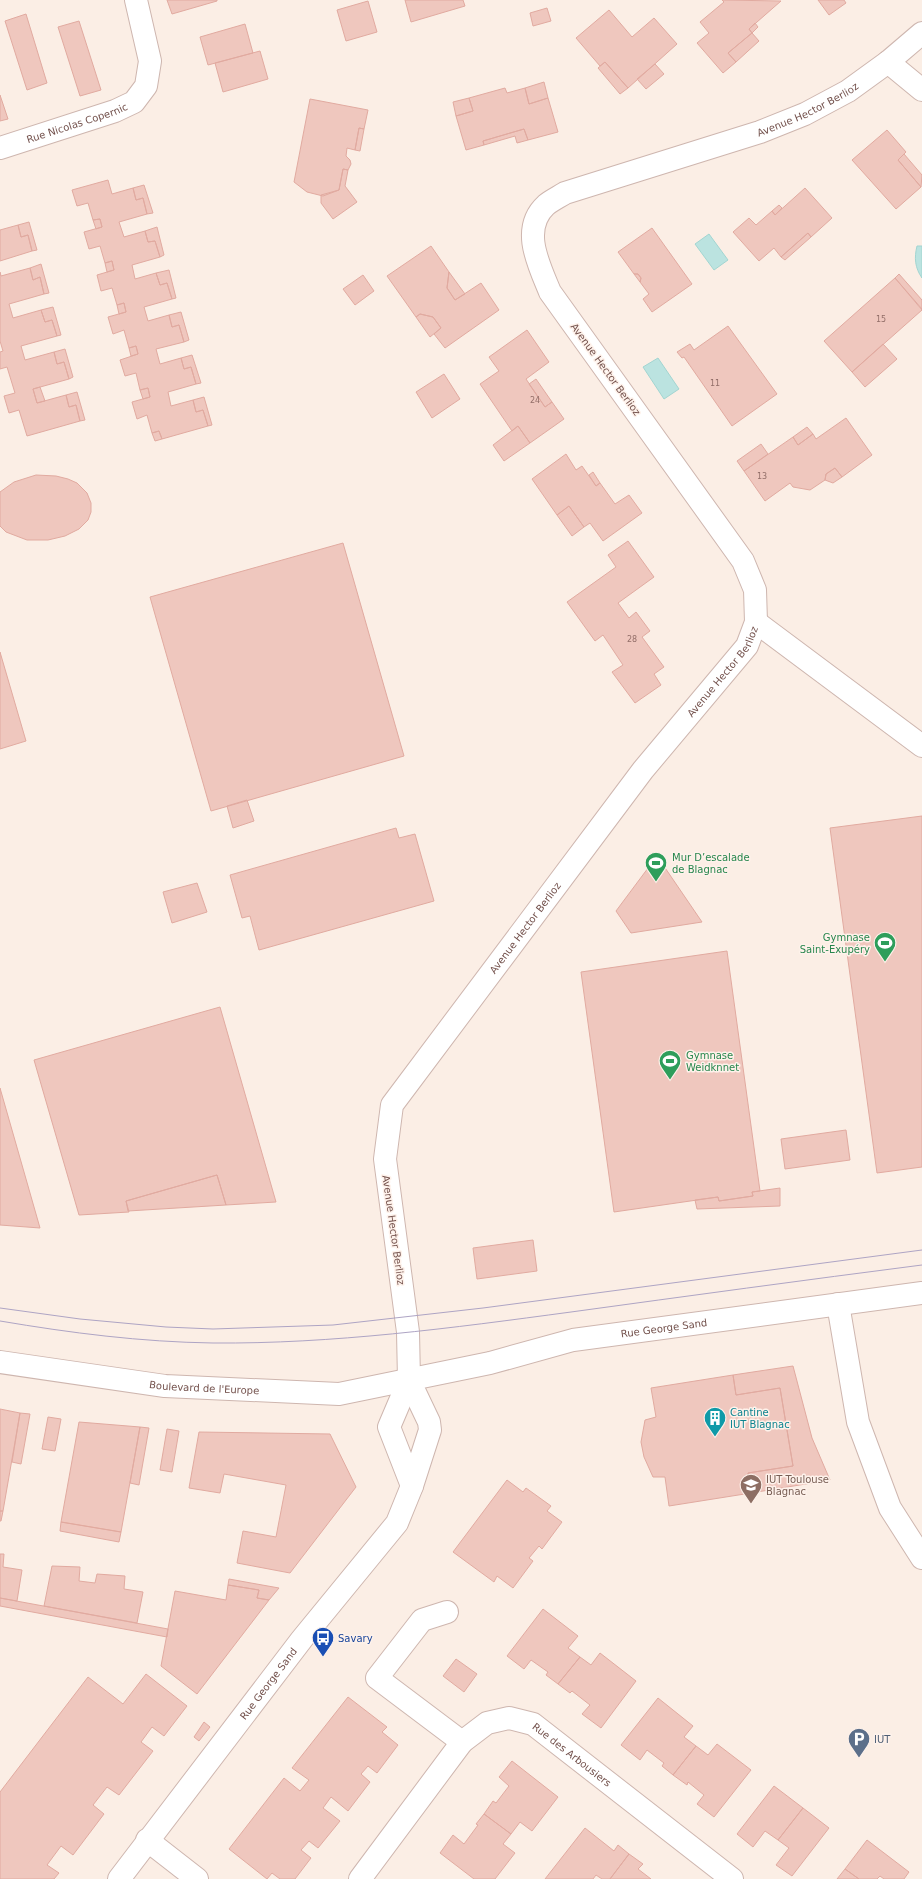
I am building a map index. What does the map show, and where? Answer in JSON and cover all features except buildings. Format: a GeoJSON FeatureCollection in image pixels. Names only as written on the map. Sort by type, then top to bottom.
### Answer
{"type":"FeatureCollection","features":[{"type":"Feature","properties":{"kind":"street","name":"Rue Nicolas Copernic"},"geometry":{"type":"LineString","coordinates":[[0,148],[115,111],[134,102],[146,86],[150,61],[136,0]]}},
{"type":"Feature","properties":{"kind":"street","name":"Avenue Hector Berlioz"},"geometry":{"type":"LineString","coordinates":[[409,1380],[408,1332],[385,1159],[392,1105],[643,770],[747,646],[756,622],[755,590],[743,561],[550,292],[540,266],[532,237],[535,220],[546,205],[565,193],[760,132],[805,114],[848,90],[888,62],[922,33]]}},
{"type":"Feature","properties":{"kind":"street"},"geometry":{"type":"LineString","coordinates":[[888,62],[922,90]]}},
{"type":"Feature","properties":{"kind":"street"},"geometry":{"type":"LineString","coordinates":[[756,622],[922,746]]}},
{"type":"Feature","properties":{"kind":"street","name":"Rue George Sand"},"geometry":{"type":"LineString","coordinates":[[119,1879],[147,1840],[302,1639],[397,1523],[412,1486],[430,1430],[429,1422],[409,1380],[490,1363],[573,1340],[922,1293]]}},
{"type":"Feature","properties":{"kind":"street"},"geometry":{"type":"LineString","coordinates":[[838,1304],[858,1422],[890,1508],[922,1558]]}},
{"type":"Feature","properties":{"kind":"street","name":"Boulevard de l'Europe"},"geometry":{"type":"LineString","coordinates":[[0,1362],[166,1386],[339,1394],[409,1380]]}},
{"type":"Feature","properties":{"kind":"street"},"geometry":{"type":"LineString","coordinates":[[409,1380],[389,1427],[412,1486]]}},
{"type":"Feature","properties":{"kind":"street"},"geometry":{"type":"LineString","coordinates":[[447,1612],[422,1620],[377,1678],[462,1742]]}},
{"type":"Feature","properties":{"kind":"street","name":"Rue des Arbousiers"},"geometry":{"type":"LineString","coordinates":[[360,1879],[462,1742],[487,1723],[509,1718],[533,1724],[732,1879]]}},
{"type":"Feature","properties":{"kind":"street"},"geometry":{"type":"LineString","coordinates":[[147,1840],[197,1879]]}},
{"type":"Feature","properties":{"kind":"water"},"geometry":{"type":"Polygon","coordinates":[[[709,234],[728,260],[714,270],[695,244],[709,234]]]}},
{"type":"Feature","properties":{"kind":"water"},"geometry":{"type":"Polygon","coordinates":[[[917,246],[922,246],[922,278],[916,263],[917,246]]]}},
{"type":"Feature","properties":{"kind":"water"},"geometry":{"type":"Polygon","coordinates":[[[658,358],[679,389],[664,399],[643,367],[658,358]]]}},
{"type":"Feature","properties":{"kind":"tram line"},"geometry":{"type":"LineString","coordinates":[[0,1308],[80,1319],[166,1327],[213,1329],[333,1325],[483,1308],[922,1250]]}},
{"type":"Feature","properties":{"kind":"tram line"},"geometry":{"type":"LineString","coordinates":[[0,1321],[80,1333],[159,1341],[213,1343],[303,1341],[392,1334],[482,1324],[922,1265]]}},
{"type":"Feature","properties":{"kind":"place","name":"Mur D’escalade de Blagnac"},"geometry":{"type":"Point","coordinates":[656,882]}},
{"type":"Feature","properties":{"kind":"place","name":"Gymnase Saint-Exupéry"},"geometry":{"type":"Point","coordinates":[885,962]}},
{"type":"Feature","properties":{"kind":"place","name":"Gymnase Weidknnet"},"geometry":{"type":"Point","coordinates":[670,1080]}},
{"type":"Feature","properties":{"kind":"place","name":"Cantine IUT Blagnac"},"geometry":{"type":"Point","coordinates":[715,1438]}},
{"type":"Feature","properties":{"kind":"place","name":"IUT Toulouse Blagnac"},"geometry":{"type":"Point","coordinates":[751,1504]}},
{"type":"Feature","properties":{"kind":"place","name":"Savary"},"geometry":{"type":"Point","coordinates":[323,1658]}},
{"type":"Feature","properties":{"kind":"place","name":"IUT"},"geometry":{"type":"Point","coordinates":[859,1758]}}]}
